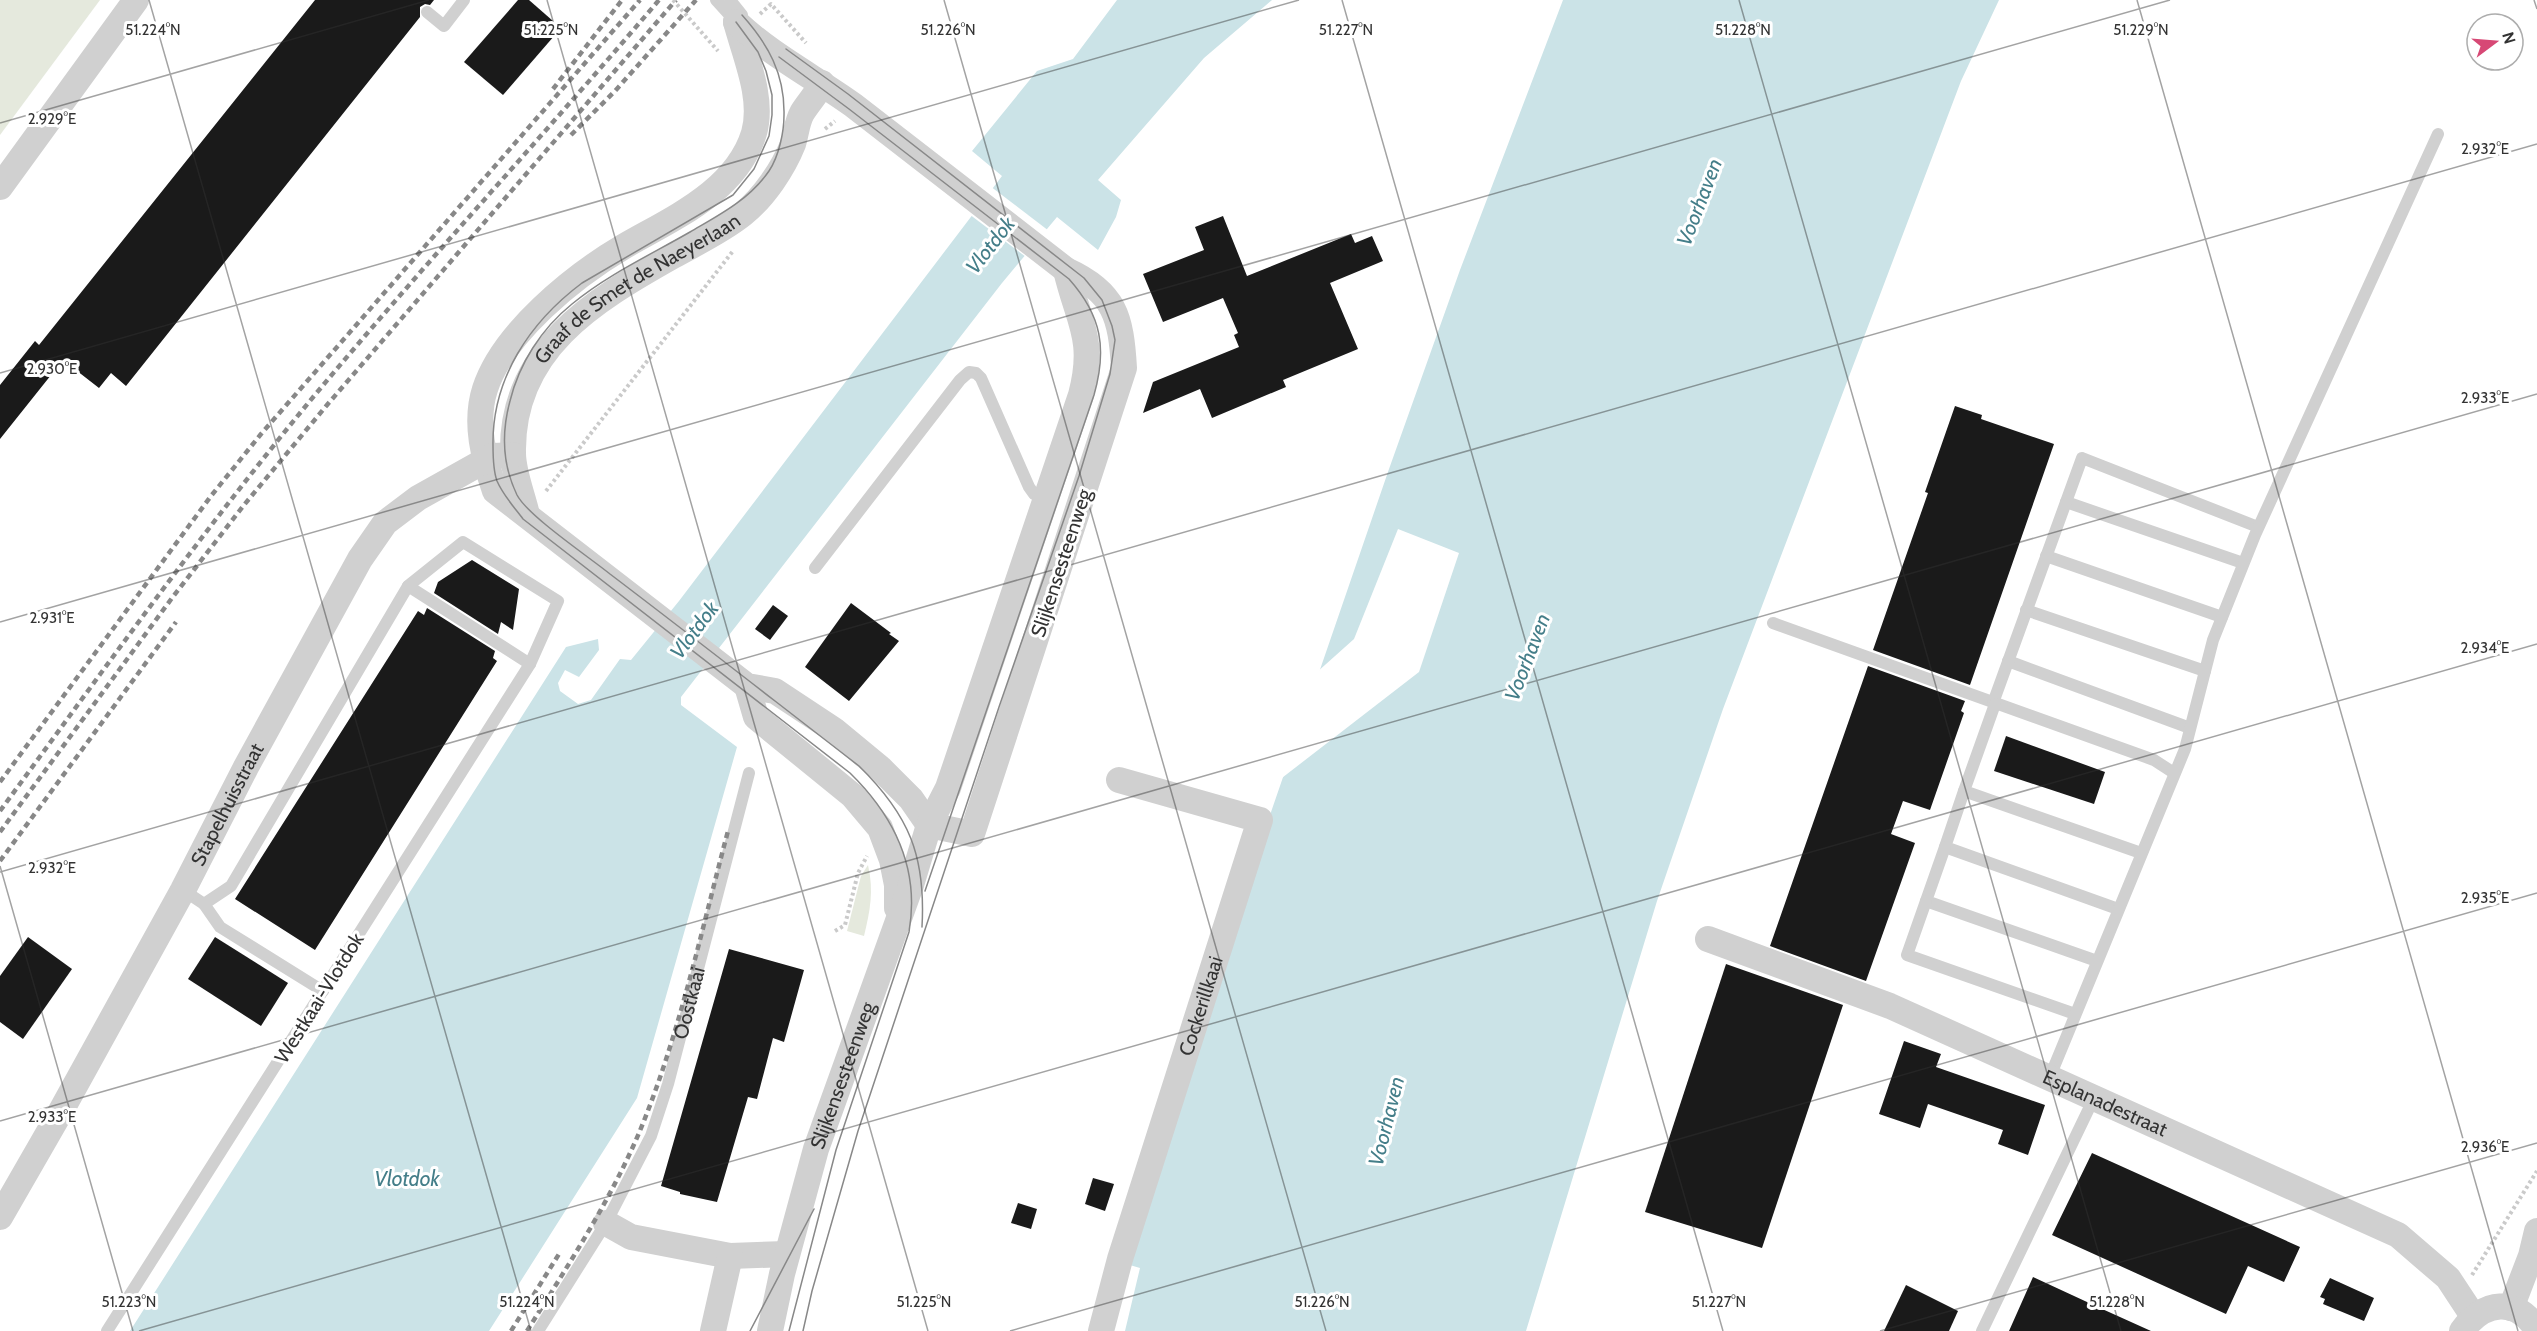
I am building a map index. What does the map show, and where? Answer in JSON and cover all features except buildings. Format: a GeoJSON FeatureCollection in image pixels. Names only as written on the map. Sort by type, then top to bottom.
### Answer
{"type":"FeatureCollection","features":[{"type":"Feature","properties":{"kind":"street"},"geometry":{"type":"LineString","coordinates":[[0,187],[136,0]]}},
{"type":"Feature","properties":{"kind":"street","name":"Slijkensesteenweg"},"geometry":{"type":"LineString","coordinates":[[736,12],[782,53],[1065,269],[1084,278],[1107,297],[1122,332],[1125,368],[972,834],[929,825]]}},
{"type":"Feature","properties":{"kind":"street","name":"Graaf de Smet de Naeyerlaan"},"geometry":{"type":"LineString","coordinates":[[736,12],[756,102],[753,135],[735,168],[714,192],[622,248],[554,295],[521,332],[501,356],[485,389],[480,423],[484,461],[495,491],[747,687],[775,691],[834,730],[880,768],[911,799],[929,825]]}},
{"type":"Feature","properties":{"kind":"street","name":"Graaf de Smet de Naeyerlaan"},"geometry":{"type":"LineString","coordinates":[[527,515],[513,455],[516,416],[522,390],[544,353],[571,323],[604,297],[744,213],[767,189],[783,163],[793,144],[802,114],[822,83]]}},
{"type":"Feature","properties":{"kind":"street","name":"Slijkensesteenweg"},"geometry":{"type":"LineString","coordinates":[[770,1331],[787,1254],[816,1149],[929,825],[948,789],[1086,374],[1088,347],[1083,323],[1065,269]]}},
{"type":"Feature","properties":{"kind":"street","name":"Stapelhuisstraat"},"geometry":{"type":"LineString","coordinates":[[0,1217],[183,890],[246,767],[366,550],[386,523],[417,498],[493,456],[513,455]]}},
{"type":"Feature","properties":{"kind":"street"},"geometry":{"type":"LineString","coordinates":[[747,687],[756,717],[853,796],[880,828],[897,885],[897,922]]}},
{"type":"Feature","properties":{"kind":"street","name":"Cockerillkaai"},"geometry":{"type":"LineString","coordinates":[[1101,1331],[1120,1259],[1260,820],[1119,780]]}},
{"type":"Feature","properties":{"kind":"street","name":"Esplanadestraat"},"geometry":{"type":"LineString","coordinates":[[1708,939],[1890,1006],[2397,1235],[2448,1278],[2465,1314]]}},
{"type":"Feature","properties":{"kind":"street"},"geometry":{"type":"LineString","coordinates":[[606,1223],[631,1237],[730,1256],[787,1254]]}},
{"type":"Feature","properties":{"kind":"street"},"geometry":{"type":"LineString","coordinates":[[2511,1308],[2531,1256],[2537,1231]]}},
{"type":"Feature","properties":{"kind":"street"},"geometry":{"type":"LineString","coordinates":[[713,1331],[730,1256]]}},
{"type":"Feature","properties":{"kind":"street"},"geometry":{"type":"LineString","coordinates":[[2465,1314],[2491,1307],[2511,1308],[2522,1313],[2537,1329]]}},
{"type":"Feature","properties":{"kind":"lane"},"geometry":{"type":"LineString","coordinates":[[427,12],[444,26],[464,0]]}},
{"type":"Feature","properties":{"kind":"lane"},"geometry":{"type":"LineString","coordinates":[[716,0],[736,12]]}},
{"type":"Feature","properties":{"kind":"lane"},"geometry":{"type":"LineString","coordinates":[[2049,1078],[2185,749],[2213,640],[2243,563],[2438,134]]}},
{"type":"Feature","properties":{"kind":"lane"},"geometry":{"type":"LineString","coordinates":[[815,568],[960,380],[969,372],[981,378],[1029,487],[1034,494],[1046,499]]}},
{"type":"Feature","properties":{"kind":"lane"},"geometry":{"type":"LineString","coordinates":[[2075,1014],[1907,954],[2008,661],[2082,458],[2258,527]]}},
{"type":"Feature","properties":{"kind":"lane"},"geometry":{"type":"LineString","coordinates":[[2066,501],[2243,563]]}},
{"type":"Feature","properties":{"kind":"lane","name":"Westkaai-Vlotdok"},"geometry":{"type":"LineString","coordinates":[[107,1331],[531,664],[558,601],[464,542],[408,586]]}},
{"type":"Feature","properties":{"kind":"lane"},"geometry":{"type":"LineString","coordinates":[[2046,556],[2222,617]]}},
{"type":"Feature","properties":{"kind":"lane"},"geometry":{"type":"LineString","coordinates":[[204,904],[231,886],[408,586],[531,664]]}},
{"type":"Feature","properties":{"kind":"lane"},"geometry":{"type":"LineString","coordinates":[[2026,610],[2205,671]]}},
{"type":"Feature","properties":{"kind":"lane"},"geometry":{"type":"LineString","coordinates":[[1773,623],[2154,760],[2174,773]]}},
{"type":"Feature","properties":{"kind":"lane"},"geometry":{"type":"LineString","coordinates":[[2008,661],[2190,728]]}},
{"type":"Feature","properties":{"kind":"lane","name":"Oostkaai"},"geometry":{"type":"LineString","coordinates":[[538,1331],[606,1223],[651,1136],[668,1084],[749,773]]}},
{"type":"Feature","properties":{"kind":"lane"},"geometry":{"type":"LineString","coordinates":[[1964,791],[2141,853]]}},
{"type":"Feature","properties":{"kind":"lane"},"geometry":{"type":"LineString","coordinates":[[1945,847],[2118,909]]}},
{"type":"Feature","properties":{"kind":"lane"},"geometry":{"type":"LineString","coordinates":[[183,890],[204,904],[220,927],[323,991]]}},
{"type":"Feature","properties":{"kind":"lane"},"geometry":{"type":"LineString","coordinates":[[1926,901],[2097,961]]}},
{"type":"Feature","properties":{"kind":"lane"},"geometry":{"type":"LineString","coordinates":[[1982,1331],[2094,1098]]}},
{"type":"Feature","properties":{"kind":"path"},"geometry":{"type":"LineString","coordinates":[[673,0],[718,51]]}},
{"type":"Feature","properties":{"kind":"path"},"geometry":{"type":"LineString","coordinates":[[527,515],[738,245]]}},
{"type":"Feature","properties":{"kind":"path"},"geometry":{"type":"LineString","coordinates":[[835,931],[845,925],[862,861],[872,850]]}},
{"type":"Feature","properties":{"kind":"path"},"geometry":{"type":"LineString","coordinates":[[2465,1314],[2537,1172]]}},
{"type":"Feature","properties":{"kind":"shaded area"},"geometry":{"type":"Polygon","coordinates":[[[0,0],[100,0],[0,135],[0,0]]]}},
{"type":"Feature","properties":{"kind":"shaded area"},"geometry":{"type":"Polygon","coordinates":[[[868,865],[871,884],[864,936],[847,931],[861,876],[868,865]]]}},
{"type":"Feature","properties":{"kind":"water","name":"Vlotdok"},"geometry":{"type":"Polygon","coordinates":[[[1117,0],[1272,0],[1204,58],[1098,180],[1121,200],[1116,217],[1098,250],[1057,217],[1002,283],[681,697],[681,705],[737,747],[637,1098],[489,1331],[130,1331],[566,647],[598,639],[599,650],[579,677],[565,670],[558,683],[560,691],[578,704],[591,700],[620,659],[631,660],[679,601],[1002,176],[972,151],[1037,71],[1073,59],[1117,0]]]}},
{"type":"Feature","properties":{"kind":"water","name":"Voorhaven"},"geometry":{"type":"Polygon","coordinates":[[[1563,0],[1999,0],[1961,81],[1723,709],[1657,901],[1526,1331],[1125,1331],[1140,1268],[1123,1263],[1270,815],[1460,270],[1563,0]]]}},
{"type":"Feature","properties":{"kind":"pier"},"geometry":{"type":"Polygon","coordinates":[[[990,186],[1049,231],[1026,257],[969,214],[990,186]]]}},
{"type":"Feature","properties":{"kind":"pier"},"geometry":{"type":"Polygon","coordinates":[[[1398,529],[1459,553],[1419,672],[1278,781],[1316,673],[1354,639],[1398,529]]]}},
{"type":"Feature","properties":{"kind":"tram line"},"geometry":{"type":"LineString","coordinates":[[742,15],[767,49],[782,86],[783,129],[773,165],[743,199],[600,284],[572,304],[550,324],[525,361],[514,387],[504,437],[508,472],[517,495],[533,514],[859,766],[876,784],[902,820],[911,838],[921,879],[922,927]]}},
{"type":"Feature","properties":{"kind":"tram line"},"geometry":{"type":"LineString","coordinates":[[736,22],[758,52],[772,95],[769,136],[754,169],[733,195],[582,283],[546,315],[531,334],[507,375],[494,420],[493,458],[499,486],[523,519],[850,773],[866,790],[891,826],[907,865],[911,887],[909,932],[836,1150],[789,1331]]}},
{"type":"Feature","properties":{"kind":"tram line"},"geometry":{"type":"LineString","coordinates":[[786,49],[848,94],[1084,278],[1102,300],[1115,340],[1110,374],[1079,476],[999,707],[858,1131],[812,1291],[803,1331]]}},
{"type":"Feature","properties":{"kind":"tram line"},"geometry":{"type":"LineString","coordinates":[[779,57],[1069,279],[1089,306],[1099,334],[1100,363],[1094,395],[925,891]]}},
{"type":"Feature","properties":{"kind":"tram line"},"geometry":{"type":"LineString","coordinates":[[750,1331],[814,1209]]}},
{"type":"Feature","properties":{"kind":"railway"},"geometry":{"type":"LineString","coordinates":[[553,89],[622,0]]}},
{"type":"Feature","properties":{"kind":"railway"},"geometry":{"type":"LineString","coordinates":[[0,782],[211,496],[261,434],[640,0]]}},
{"type":"Feature","properties":{"kind":"railway"},"geometry":{"type":"LineString","coordinates":[[0,811],[154,601],[314,396],[659,0]]}},
{"type":"Feature","properties":{"kind":"railway"},"geometry":{"type":"LineString","coordinates":[[0,832],[172,598],[244,505],[327,405],[676,0]]}},
{"type":"Feature","properties":{"kind":"railway"},"geometry":{"type":"LineString","coordinates":[[571,135],[615,91],[696,0]]}},
{"type":"Feature","properties":{"kind":"railway"},"geometry":{"type":"LineString","coordinates":[[0,861],[176,622]]}},
{"type":"Feature","properties":{"kind":"railway"},"geometry":{"type":"LineString","coordinates":[[527,1331],[601,1210],[639,1133],[678,1022],[728,831]]}},
{"type":"Feature","properties":{"kind":"railway"},"geometry":{"type":"LineString","coordinates":[[511,1331],[559,1254]]}}]}
